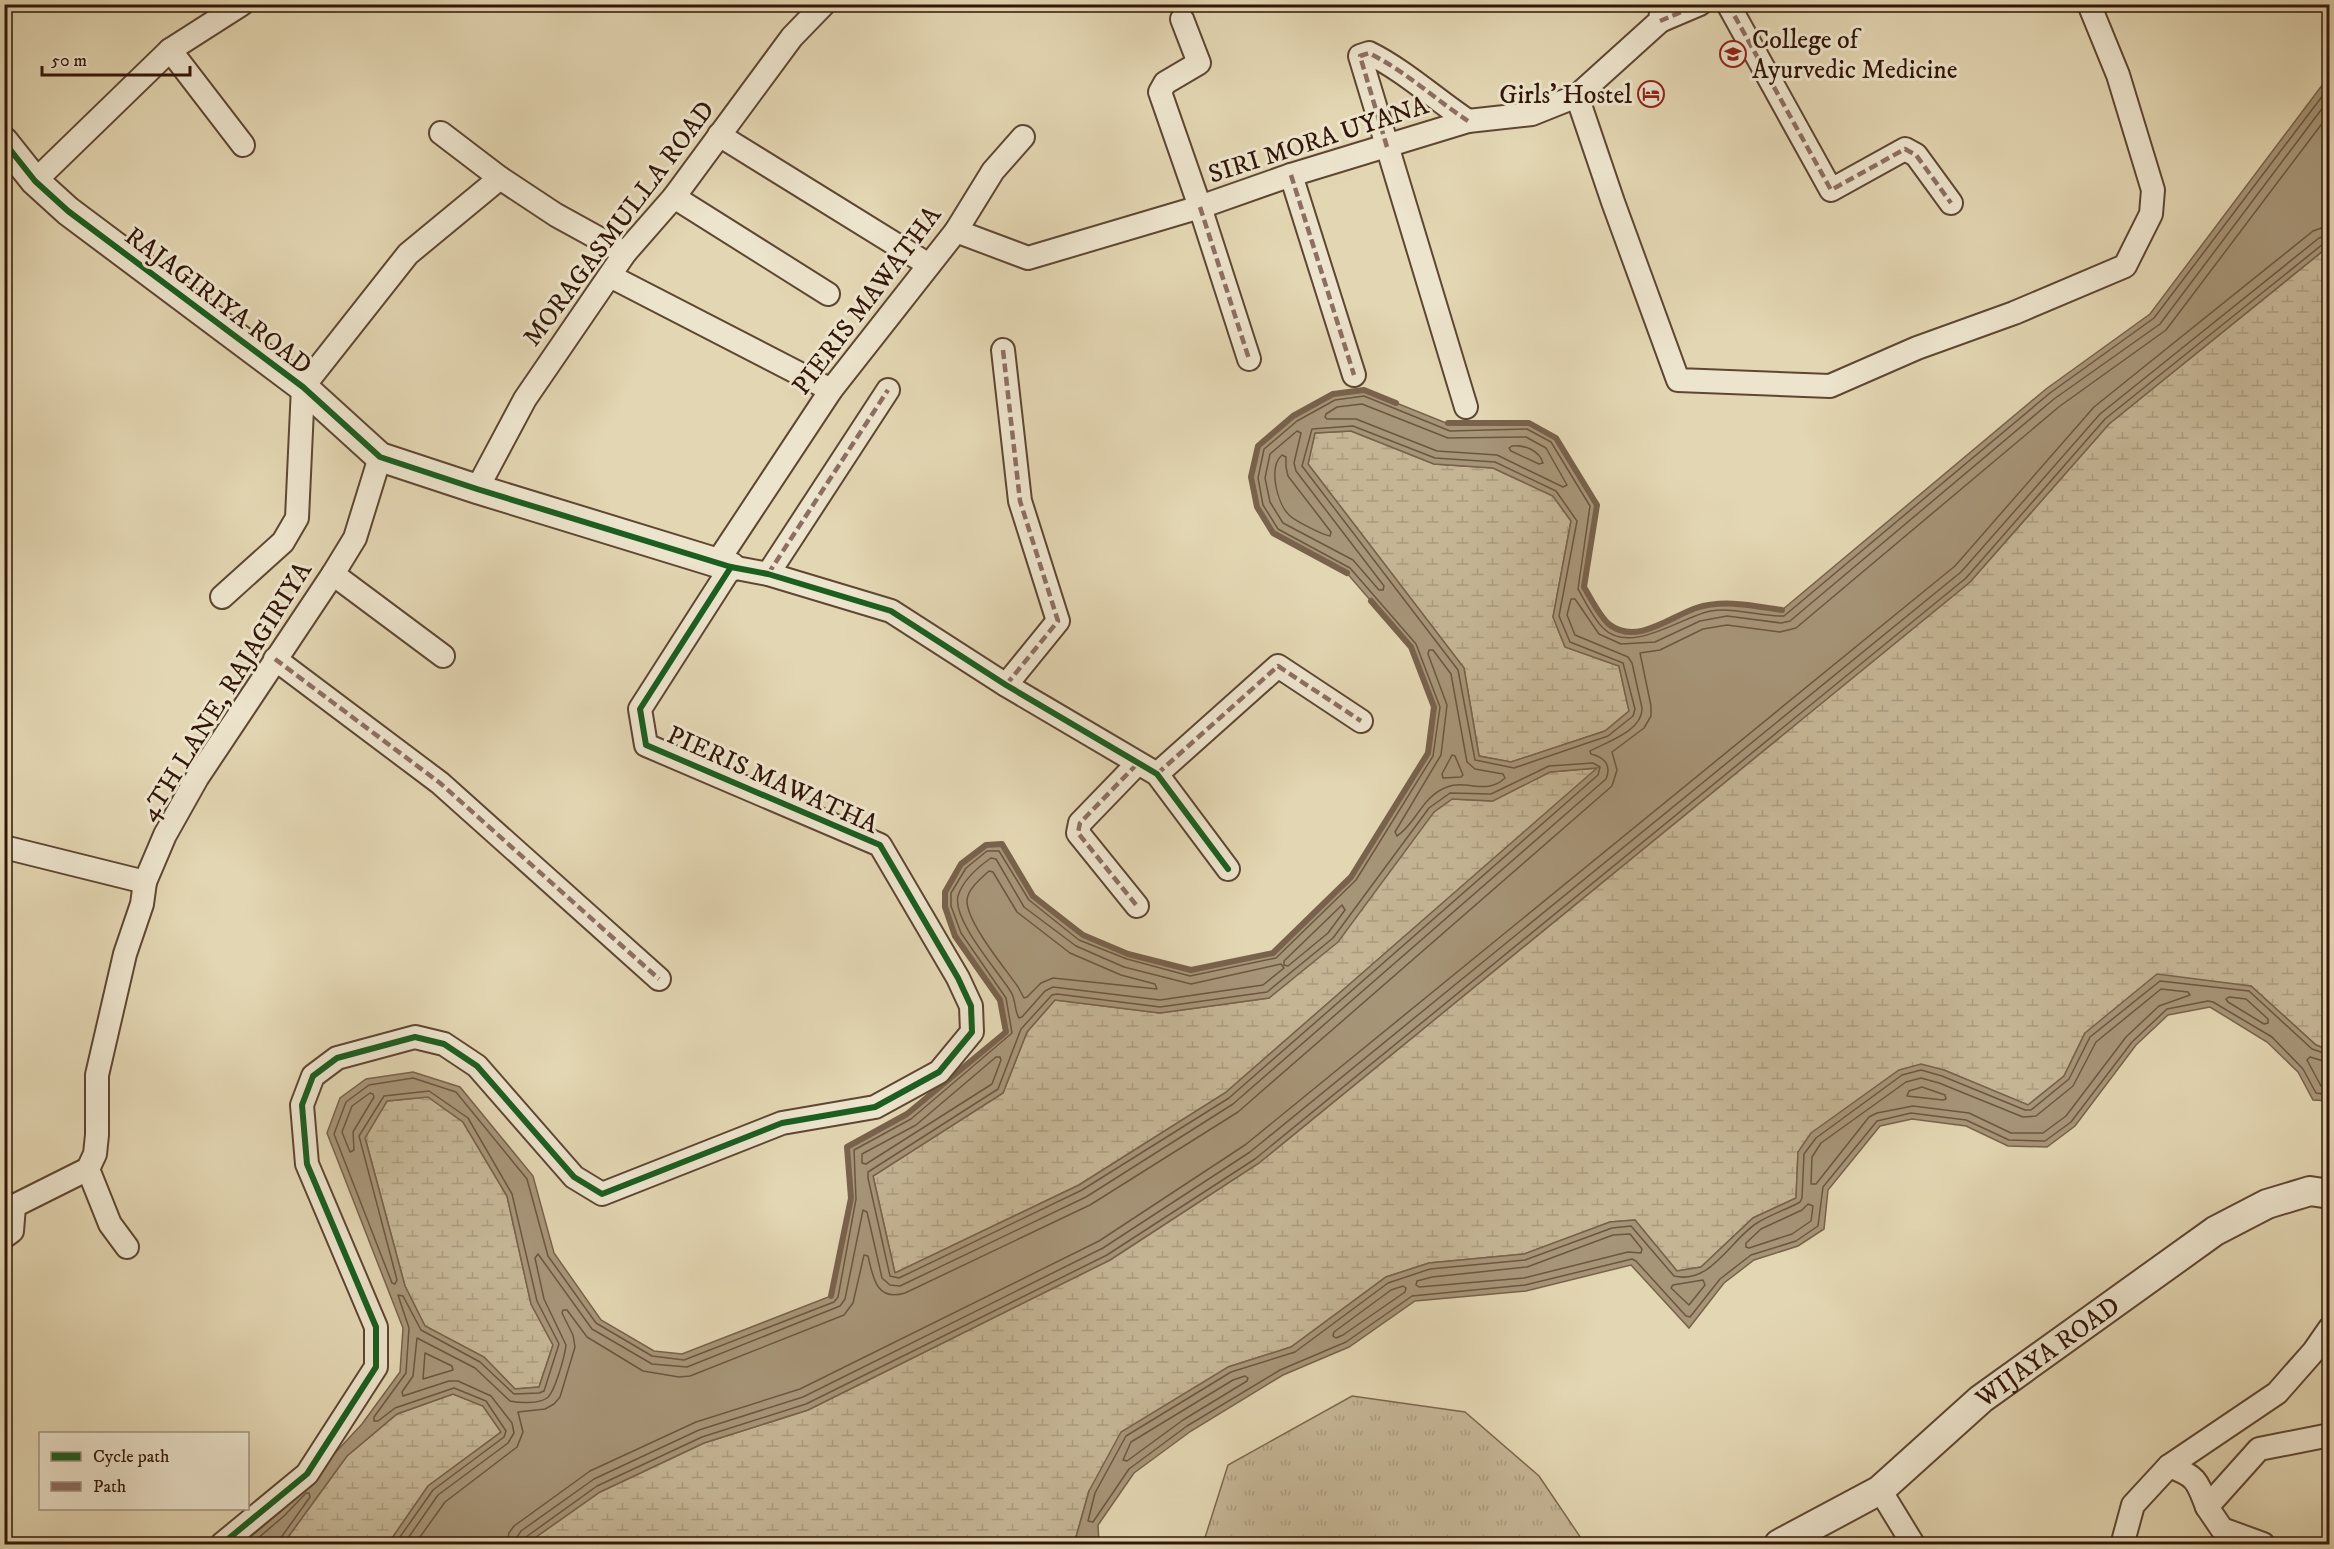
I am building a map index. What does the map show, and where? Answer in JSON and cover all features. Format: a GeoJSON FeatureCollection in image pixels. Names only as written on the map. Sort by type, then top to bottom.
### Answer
{"type":"FeatureCollection","features":[{"type":"Feature","properties":{"kind":"street"},"geometry":{"type":"LineString","coordinates":[[35,181],[170,50],[242,4]]}},
{"type":"Feature","properties":{"kind":"street","name":"MORAGASMULLA ROAD"},"geometry":{"type":"LineString","coordinates":[[477,489],[525,399],[625,253],[674,198],[792,37],[824,4]]}},
{"type":"Feature","properties":{"kind":"street","name":"SIRI MORA UYANA"},"geometry":{"type":"LineString","coordinates":[[956,231],[1028,258],[1200,207],[1291,175],[1468,121],[1532,114],[1578,96],[1661,13],[1700,4]]}},
{"type":"Feature","properties":{"kind":"street"},"geometry":{"type":"LineString","coordinates":[[1728,4],[1831,190],[1905,149],[1916,155],[1951,203]]}},
{"type":"Feature","properties":{"kind":"street"},"geometry":{"type":"LineString","coordinates":[[1578,96],[1613,202],[1678,380],[1830,386],[1917,348],[2014,313],[2125,266],[2151,214],[2153,190],[2118,75],[2088,4]]}},
{"type":"Feature","properties":{"kind":"street"},"geometry":{"type":"LineString","coordinates":[[1182,20],[1199,63],[1165,83],[1160,92],[1249,358]]}},
{"type":"Feature","properties":{"kind":"street"},"geometry":{"type":"LineString","coordinates":[[170,50],[243,145]]}},
{"type":"Feature","properties":{"kind":"street"},"geometry":{"type":"LineString","coordinates":[[1466,407],[1360,56],[1369,53],[1394,66],[1435,99],[1468,121]]}},
{"type":"Feature","properties":{"kind":"street"},"geometry":{"type":"LineString","coordinates":[[441,133],[500,178],[556,215],[625,253]]}},
{"type":"Feature","properties":{"kind":"street"},"geometry":{"type":"LineString","coordinates":[[718,135],[929,265]]}},
{"type":"Feature","properties":{"kind":"street","name":"PIERIS MAWATHA"},"geometry":{"type":"LineString","coordinates":[[222,1545],[307,1474],[376,1366],[376,1327],[308,1164],[302,1105],[313,1076],[337,1058],[415,1037],[444,1044],[477,1066],[574,1177],[602,1194],[782,1124],[875,1107],[939,1072],[972,1032],[970,1006],[958,978],[880,845],[646,745],[640,709],[724,564],[831,390],[956,231],[993,171],[1023,137]]}},
{"type":"Feature","properties":{"kind":"street","name":"RAJAGIRIYA ROAD"},"geometry":{"type":"LineString","coordinates":[[4,142],[35,181],[68,211],[303,387],[380,457],[724,564]]}},
{"type":"Feature","properties":{"kind":"street"},"geometry":{"type":"LineString","coordinates":[[1291,175],[1354,375]]}},
{"type":"Feature","properties":{"kind":"street"},"geometry":{"type":"LineString","coordinates":[[222,597],[283,542],[297,518],[303,387],[408,254],[500,178]]}},
{"type":"Feature","properties":{"kind":"street"},"geometry":{"type":"LineString","coordinates":[[674,198],[828,294]]}},
{"type":"Feature","properties":{"kind":"street"},"geometry":{"type":"LineString","coordinates":[[610,276],[831,390]]}},
{"type":"Feature","properties":{"kind":"street"},"geometry":{"type":"LineString","coordinates":[[1004,350],[1020,501],[1058,621],[1006,685]]}},
{"type":"Feature","properties":{"kind":"street"},"geometry":{"type":"LineString","coordinates":[[768,574],[888,390]]}},
{"type":"Feature","properties":{"kind":"street","name":"4TH LANE, RAJAGIRIYA"},"geometry":{"type":"LineString","coordinates":[[88,1169],[95,1154],[98,1075],[125,954],[142,904],[145,882],[165,835],[197,778],[333,574],[355,537],[380,457]]}},
{"type":"Feature","properties":{"kind":"street"},"geometry":{"type":"LineString","coordinates":[[724,564],[768,574],[891,611],[1006,685],[1157,774],[1228,869]]}},
{"type":"Feature","properties":{"kind":"street"},"geometry":{"type":"LineString","coordinates":[[333,574],[443,656]]}},
{"type":"Feature","properties":{"kind":"street"},"geometry":{"type":"LineString","coordinates":[[275,659],[440,783],[659,979]]}},
{"type":"Feature","properties":{"kind":"street"},"geometry":{"type":"LineString","coordinates":[[1157,774],[1278,666],[1361,721]]}},
{"type":"Feature","properties":{"kind":"street"},"geometry":{"type":"LineString","coordinates":[[1137,764],[1080,823],[1078,833],[1137,906]]}},
{"type":"Feature","properties":{"kind":"street"},"geometry":{"type":"LineString","coordinates":[[4,847],[145,882]]}},
{"type":"Feature","properties":{"kind":"street"},"geometry":{"type":"LineString","coordinates":[[4,1238],[12,1231],[9,1205],[88,1169],[110,1224],[127,1247]]}},
{"type":"Feature","properties":{"kind":"street","name":"WIJAYA ROAD"},"geometry":{"type":"LineString","coordinates":[[1779,1545],[1880,1490],[1981,1399],[2215,1231],[2267,1204],[2310,1191],[2330,1194]]}},
{"type":"Feature","properties":{"kind":"street"},"geometry":{"type":"LineString","coordinates":[[2126,1545],[2124,1538],[2133,1505],[2169,1466],[2277,1393],[2314,1351],[2330,1328]]}},
{"type":"Feature","properties":{"kind":"street"},"geometry":{"type":"LineString","coordinates":[[2207,1507],[2259,1449],[2330,1435]]}},
{"type":"Feature","properties":{"kind":"street"},"geometry":{"type":"LineString","coordinates":[[2169,1466],[2191,1474],[2200,1487],[2207,1507],[2222,1529],[2263,1545]]}},
{"type":"Feature","properties":{"kind":"street"},"geometry":{"type":"LineString","coordinates":[[1880,1490],[1913,1545]]}},
{"type":"Feature","properties":{"kind":"green space"},"geometry":{"type":"Polygon","coordinates":[[[2329,246],[2329,1050],[2316,1045],[2251,986],[2085,1033],[2064,1076],[2028,1105],[1944,1070],[1798,1152],[1796,1198],[1753,1218],[1701,1267],[1677,1271],[1635,1220],[1610,1222],[1524,1254],[1429,1263],[1386,1277],[1291,1347],[1228,1367],[1089,1491],[1074,1544],[526,1544],[600,1492],[704,1443],[808,1410],[1110,1260],[1259,1163],[1970,582],[2109,424],[2329,246]]]}},
{"type":"Feature","properties":{"kind":"green space"},"geometry":{"type":"Polygon","coordinates":[[[1351,431],[1434,464],[1493,468],[1553,496],[1571,521],[1553,617],[1565,647],[1619,666],[1629,711],[1605,731],[1511,762],[1479,756],[1464,668],[1308,464],[1315,433],[1351,431]]]}},
{"type":"Feature","properties":{"kind":"green space"},"geometry":{"type":"Polygon","coordinates":[[[1598,768],[1225,1093],[1079,1185],[895,1273],[873,1176],[1003,1093],[1027,1032],[1055,1000],[1160,1013],[1269,998],[1434,812],[1452,799],[1492,801],[1550,772],[1598,768]]]}},
{"type":"Feature","properties":{"kind":"green space"},"geometry":{"type":"Polygon","coordinates":[[[428,1097],[463,1122],[507,1196],[531,1304],[553,1345],[539,1387],[515,1389],[484,1357],[425,1326],[405,1286],[365,1137],[387,1101],[428,1097]]]}},
{"type":"Feature","properties":{"kind":"green space"},"geometry":{"type":"Polygon","coordinates":[[[453,1394],[483,1406],[501,1432],[428,1486],[388,1544],[283,1544],[347,1456],[397,1414],[453,1394]]]}},
{"type":"Feature","properties":{"kind":"green space"},"geometry":{"type":"Polygon","coordinates":[[[1352,1396],[1465,1412],[1539,1476],[1585,1544],[1203,1544],[1228,1465],[1352,1396]]]}},
{"type":"Feature","properties":{"kind":"water"},"geometry":{"type":"Polygon","coordinates":[[[2329,76],[2329,246],[2109,424],[1970,582],[1259,1163],[1110,1260],[808,1410],[704,1443],[600,1492],[526,1544],[388,1544],[428,1486],[501,1432],[483,1406],[453,1394],[397,1414],[347,1456],[283,1544],[242,1544],[280,1512],[362,1424],[400,1372],[403,1328],[327,1133],[340,1098],[366,1079],[413,1072],[460,1087],[533,1176],[554,1253],[601,1320],[654,1351],[682,1354],[831,1296],[851,1198],[847,1147],[907,1114],[1006,1032],[1000,1000],[955,936],[945,907],[945,892],[961,864],[986,845],[1002,844],[1033,896],[1083,935],[1129,954],[1191,970],[1273,953],[1351,877],[1428,753],[1434,707],[1411,647],[1345,571],[1273,533],[1257,507],[1251,477],[1258,446],[1293,416],[1333,394],[1364,390],[1451,425],[1529,423],[1556,438],[1597,505],[1584,587],[1599,613],[1610,625],[1620,630],[1642,631],[1707,605],[1739,604],[1782,610],[2046,389],[2150,314],[2329,76]],[[1351,431],[1315,433],[1308,464],[1464,668],[1479,756],[1511,762],[1605,731],[1629,711],[1619,666],[1565,647],[1553,617],[1571,521],[1553,496],[1493,468],[1434,464],[1351,431]],[[1597,768],[1550,772],[1493,801],[1452,799],[1434,812],[1338,942],[1269,998],[1160,1013],[1055,1000],[1027,1032],[1003,1093],[873,1176],[895,1273],[1079,1185],[1225,1093],[1597,768]],[[428,1097],[387,1101],[365,1138],[405,1286],[425,1326],[484,1357],[515,1389],[539,1387],[553,1345],[531,1304],[507,1196],[463,1122],[428,1097]]]}},
{"type":"Feature","properties":{"kind":"water"},"geometry":{"type":"Polygon","coordinates":[[[2157,974],[2251,986],[2316,1045],[2329,1050],[2329,1101],[2313,1100],[2298,1072],[2267,1042],[2210,1007],[2168,1015],[2136,1045],[2075,1126],[2047,1147],[2008,1146],[1966,1126],[1912,1119],[1880,1126],[1828,1190],[1824,1229],[1798,1246],[1754,1260],[1724,1283],[1689,1328],[1631,1265],[1526,1291],[1415,1301],[1349,1347],[1283,1375],[1191,1431],[1134,1473],[1098,1525],[1099,1544],[1074,1544],[1089,1491],[1121,1432],[1228,1367],[1291,1347],[1386,1277],[1429,1263],[1524,1254],[1610,1222],[1635,1220],[1677,1271],[1701,1267],[1753,1218],[1796,1198],[1798,1152],[1811,1133],[1899,1070],[1921,1064],[1944,1070],[2028,1105],[2064,1076],[2085,1033],[2157,974]]]}},
{"type":"Feature","properties":{"kind":"waterway"},"geometry":{"type":"LineString","coordinates":[[1347,573],[1273,533],[1257,507],[1251,477],[1258,446],[1293,416],[1333,394],[1364,390],[1396,403]]}},
{"type":"Feature","properties":{"kind":"waterway"},"geometry":{"type":"LineString","coordinates":[[1448,423],[1529,423],[1556,438],[1597,505],[1584,587],[1599,613],[1610,625],[1620,630],[1642,631],[1696,608],[1717,604],[1739,604],[1782,610]]}},
{"type":"Feature","properties":{"kind":"waterway"},"geometry":{"type":"LineString","coordinates":[[831,1296],[851,1198],[847,1147],[907,1114],[1006,1032],[1000,1000],[955,936],[945,907],[945,892],[961,864],[986,845],[1002,844],[1033,896],[1083,935],[1128,954],[1191,970],[1273,953],[1351,877],[1428,753],[1434,707],[1411,647],[1371,601]]}},
{"type":"Feature","properties":{"kind":"marked path"},"geometry":{"type":"LineString","coordinates":[[1660,21],[1700,4]]}},
{"type":"Feature","properties":{"kind":"marked path"},"geometry":{"type":"LineString","coordinates":[[1728,4],[1831,190],[1905,149],[1916,155],[1951,203]]}},
{"type":"Feature","properties":{"kind":"marked path"},"geometry":{"type":"LineString","coordinates":[[1387,147],[1360,56],[1369,53],[1468,121]]}},
{"type":"Feature","properties":{"kind":"marked path"},"geometry":{"type":"LineString","coordinates":[[1291,175],[1354,375]]}},
{"type":"Feature","properties":{"kind":"marked path"},"geometry":{"type":"LineString","coordinates":[[1200,207],[1249,359]]}},
{"type":"Feature","properties":{"kind":"marked path"},"geometry":{"type":"LineString","coordinates":[[1003,350],[1020,501],[1058,621],[1006,685]]}},
{"type":"Feature","properties":{"kind":"marked path"},"geometry":{"type":"LineString","coordinates":[[768,574],[888,390]]}},
{"type":"Feature","properties":{"kind":"marked path"},"geometry":{"type":"LineString","coordinates":[[275,659],[440,783],[659,979]]}},
{"type":"Feature","properties":{"kind":"marked path"},"geometry":{"type":"LineString","coordinates":[[1157,774],[1278,666],[1361,721]]}},
{"type":"Feature","properties":{"kind":"marked path"},"geometry":{"type":"LineString","coordinates":[[1137,764],[1080,823],[1078,833],[1137,906]]}},
{"type":"Feature","properties":{"kind":"cycle path"},"geometry":{"type":"LineString","coordinates":[[4,142],[35,181],[68,211],[303,387],[380,457],[731,567],[768,574],[891,611],[1006,685],[1157,774],[1228,869]]}},
{"type":"Feature","properties":{"kind":"cycle path"},"geometry":{"type":"LineString","coordinates":[[222,1544],[307,1474],[376,1367],[376,1327],[307,1164],[302,1105],[313,1076],[337,1058],[415,1037],[444,1044],[477,1066],[574,1177],[602,1194],[782,1123],[875,1107],[939,1072],[972,1032],[971,1006],[958,978],[880,845],[646,745],[640,709],[731,567]]}},
{"type":"Feature","properties":{"kind":"place","name":"College of Ayurvedic Medicine"},"geometry":{"type":"Point","coordinates":[1733,54]}},
{"type":"Feature","properties":{"kind":"place","name":"Girls' Hostel"},"geometry":{"type":"Point","coordinates":[1651,94]}}]}
